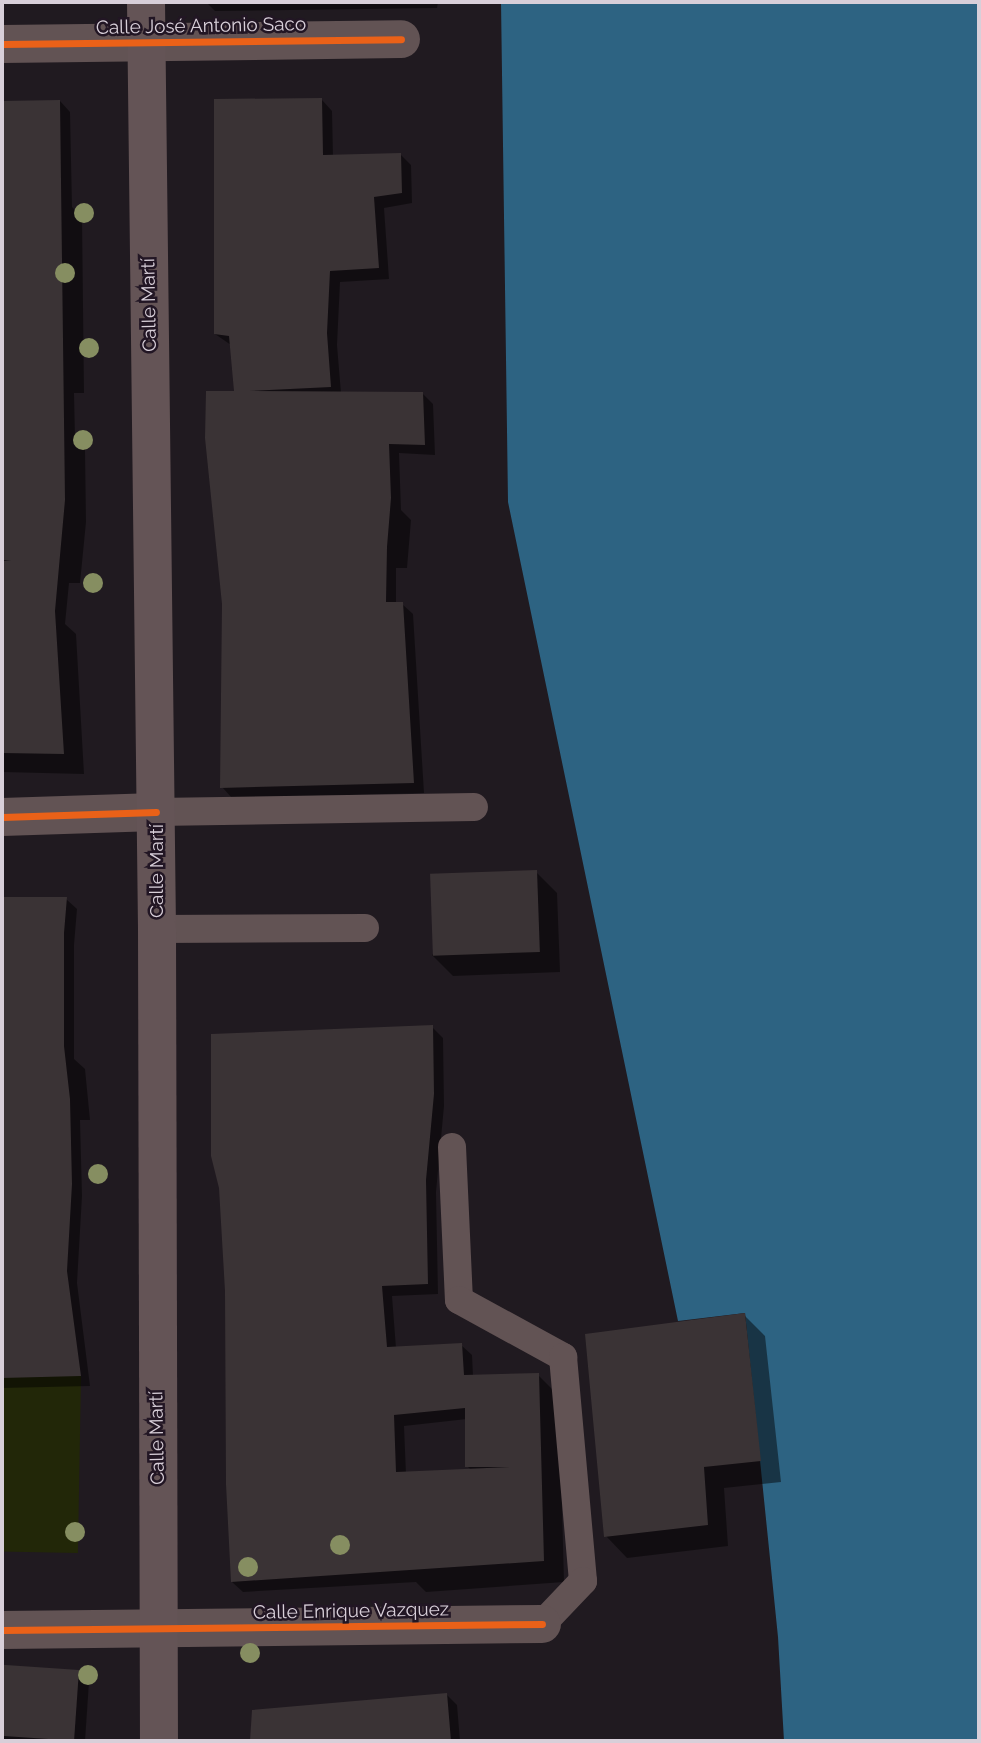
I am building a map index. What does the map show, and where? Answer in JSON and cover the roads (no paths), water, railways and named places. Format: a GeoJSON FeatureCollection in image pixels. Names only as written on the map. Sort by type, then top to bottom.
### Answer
{"type":"FeatureCollection","features":[{"type":"Feature","properties":{"kind":"main road","name":"Calle Martí"},"geometry":{"type":"LineString","coordinates":[[146,2],[157,929],[159,1741]]}},
{"type":"Feature","properties":{"kind":"street","name":"Calle José Antonio Saco"},"geometry":{"type":"LineString","coordinates":[[2,44],[401,39]]}},
{"type":"Feature","properties":{"kind":"street"},"geometry":{"type":"LineString","coordinates":[[2,817],[156,811]]}},
{"type":"Feature","properties":{"kind":"street","name":"Calle Enrique Vazquez"},"geometry":{"type":"LineString","coordinates":[[2,1630],[159,1626],[542,1625]]}},
{"type":"Feature","properties":{"kind":"lane"},"geometry":{"type":"LineString","coordinates":[[156,811],[474,807]]}},
{"type":"Feature","properties":{"kind":"lane"},"geometry":{"type":"LineString","coordinates":[[157,929],[365,928]]}},
{"type":"Feature","properties":{"kind":"lane"},"geometry":{"type":"LineString","coordinates":[[452,1147],[459,1300],[563,1357],[583,1581],[542,1625]]}},
{"type":"Feature","properties":{"kind":"water"},"geometry":{"type":"Polygon","coordinates":[[[501,2],[979,2],[979,1741],[784,1741],[778,1637],[745,1313],[678,1321],[508,502],[501,2]]]}}]}
